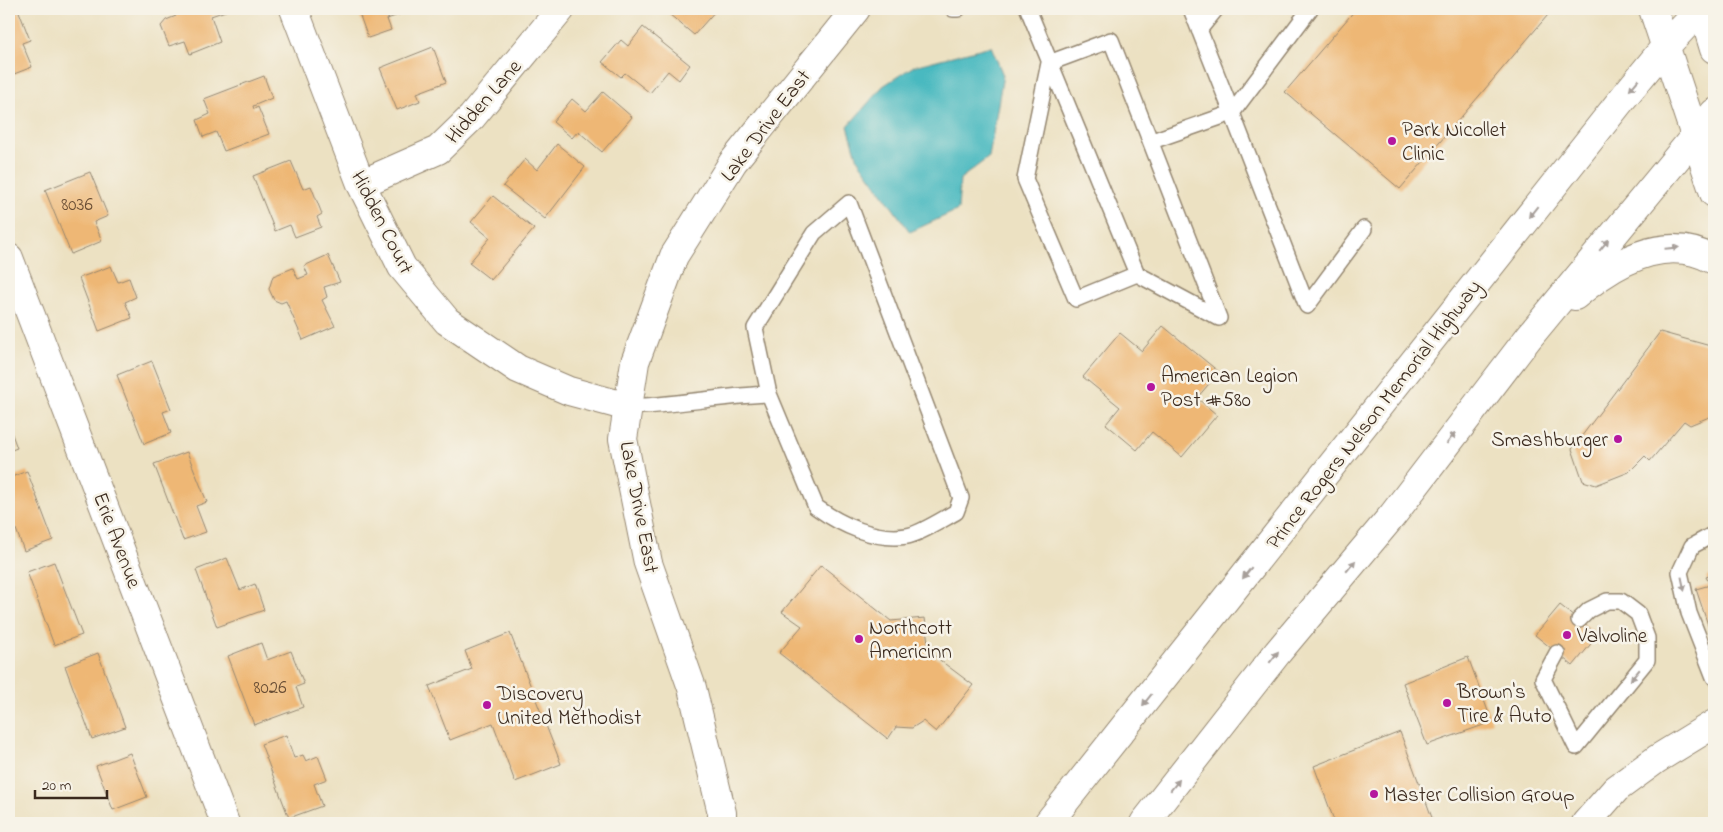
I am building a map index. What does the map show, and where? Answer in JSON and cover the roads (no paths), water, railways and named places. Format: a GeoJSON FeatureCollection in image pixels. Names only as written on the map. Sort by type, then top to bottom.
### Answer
{"type":"FeatureCollection","features":[{"type":"Feature","properties":{"kind":"street","name":"Hidden Court"},"geometry":{"type":"LineString","coordinates":[[294,9],[361,184],[402,267],[447,320],[518,369],[569,390],[628,407]]}},
{"type":"Feature","properties":{"kind":"street","name":"Hidden Lane"},"geometry":{"type":"LineString","coordinates":[[361,184],[438,150],[472,117],[561,9]]}},
{"type":"Feature","properties":{"kind":"street","name":"Lake Drive East"},"geometry":{"type":"LineString","coordinates":[[722,823],[722,813],[692,688],[648,563],[623,439],[635,362],[674,256],[733,162],[856,9]]}},
{"type":"Feature","properties":{"kind":"street"},"geometry":{"type":"LineString","coordinates":[[1652,9],[1714,193]]}},
{"type":"Feature","properties":{"kind":"street"},"geometry":{"type":"LineString","coordinates":[[1702,9],[1714,49]]}},
{"type":"Feature","properties":{"kind":"street","name":"Prince Rogers Nelson Memorial Highway"},"geometry":{"type":"LineString","coordinates":[[1048,823],[1665,47],[1702,9]]}},
{"type":"Feature","properties":{"kind":"street"},"geometry":{"type":"LineString","coordinates":[[1144,823],[1278,652],[1392,516],[1529,337],[1714,113]]}},
{"type":"Feature","properties":{"kind":"street"},"geometry":{"type":"LineString","coordinates":[[1529,337],[1582,290],[1614,268],[1636,257],[1667,248],[1680,248],[1714,260]]}},
{"type":"Feature","properties":{"kind":"street","name":"Erie Avenue"},"geometry":{"type":"LineString","coordinates":[[9,258],[225,823]]}},
{"type":"Feature","properties":{"kind":"street"},"geometry":{"type":"LineString","coordinates":[[1586,823],[1616,789],[1657,759],[1714,724]]}},
{"type":"Feature","properties":{"kind":"lane"},"geometry":{"type":"LineString","coordinates":[[953,9],[958,9]]}},
{"type":"Feature","properties":{"kind":"lane"},"geometry":{"type":"LineString","coordinates":[[1028,9],[1049,62],[1137,274],[1219,318],[1152,141],[1111,40],[1049,62]]}},
{"type":"Feature","properties":{"kind":"lane"},"geometry":{"type":"LineString","coordinates":[[1191,9],[1307,306],[1364,230]]}},
{"type":"Feature","properties":{"kind":"lane"},"geometry":{"type":"LineString","coordinates":[[1200,30],[1216,9]]}},
{"type":"Feature","properties":{"kind":"lane"},"geometry":{"type":"LineString","coordinates":[[1152,141],[1232,113],[1310,9]]}},
{"type":"Feature","properties":{"kind":"lane"},"geometry":{"type":"LineString","coordinates":[[1049,62],[1025,179],[1076,299],[1137,274]]}},
{"type":"Feature","properties":{"kind":"lane"},"geometry":{"type":"LineString","coordinates":[[849,203],[961,498],[956,512],[908,536],[875,536],[832,518],[816,507],[769,394],[754,328],[814,233],[849,203]]}},
{"type":"Feature","properties":{"kind":"lane"},"geometry":{"type":"LineString","coordinates":[[628,407],[689,403],[738,395],[769,394]]}},
{"type":"Feature","properties":{"kind":"lane"},"geometry":{"type":"LineString","coordinates":[[1714,534],[1692,546],[1680,572],[1688,613],[1714,678]]}},
{"type":"Feature","properties":{"kind":"lane"},"geometry":{"type":"LineString","coordinates":[[1557,653],[1543,679],[1576,747],[1647,660],[1647,638],[1638,614],[1621,601],[1607,601],[1589,610],[1579,620]]}},
{"type":"Feature","properties":{"kind":"water"},"geometry":{"type":"Polygon","coordinates":[[[991,46],[1003,75],[989,157],[960,179],[958,210],[910,232],[858,160],[848,126],[883,86],[914,66],[991,46]]]}},
{"type":"Feature","properties":{"kind":"place","name":"Park Nicollet Clinic"},"geometry":{"type":"Point","coordinates":[1392,141]}},
{"type":"Feature","properties":{"kind":"place","name":"American Legion Post #580"},"geometry":{"type":"Point","coordinates":[1151,387]}},
{"type":"Feature","properties":{"kind":"place","name":"Smashburger"},"geometry":{"type":"Point","coordinates":[1618,439]}},
{"type":"Feature","properties":{"kind":"place","name":"Valvoline"},"geometry":{"type":"Point","coordinates":[1567,635]}},
{"type":"Feature","properties":{"kind":"place","name":"Northcott Americinn"},"geometry":{"type":"Point","coordinates":[859,639]}},
{"type":"Feature","properties":{"kind":"place","name":"Brown's Tire & Auto"},"geometry":{"type":"Point","coordinates":[1447,703]}},
{"type":"Feature","properties":{"kind":"place","name":"Discovery United Methodist"},"geometry":{"type":"Point","coordinates":[487,705]}},
{"type":"Feature","properties":{"kind":"place","name":"Master Collision Group"},"geometry":{"type":"Point","coordinates":[1374,794]}}]}
